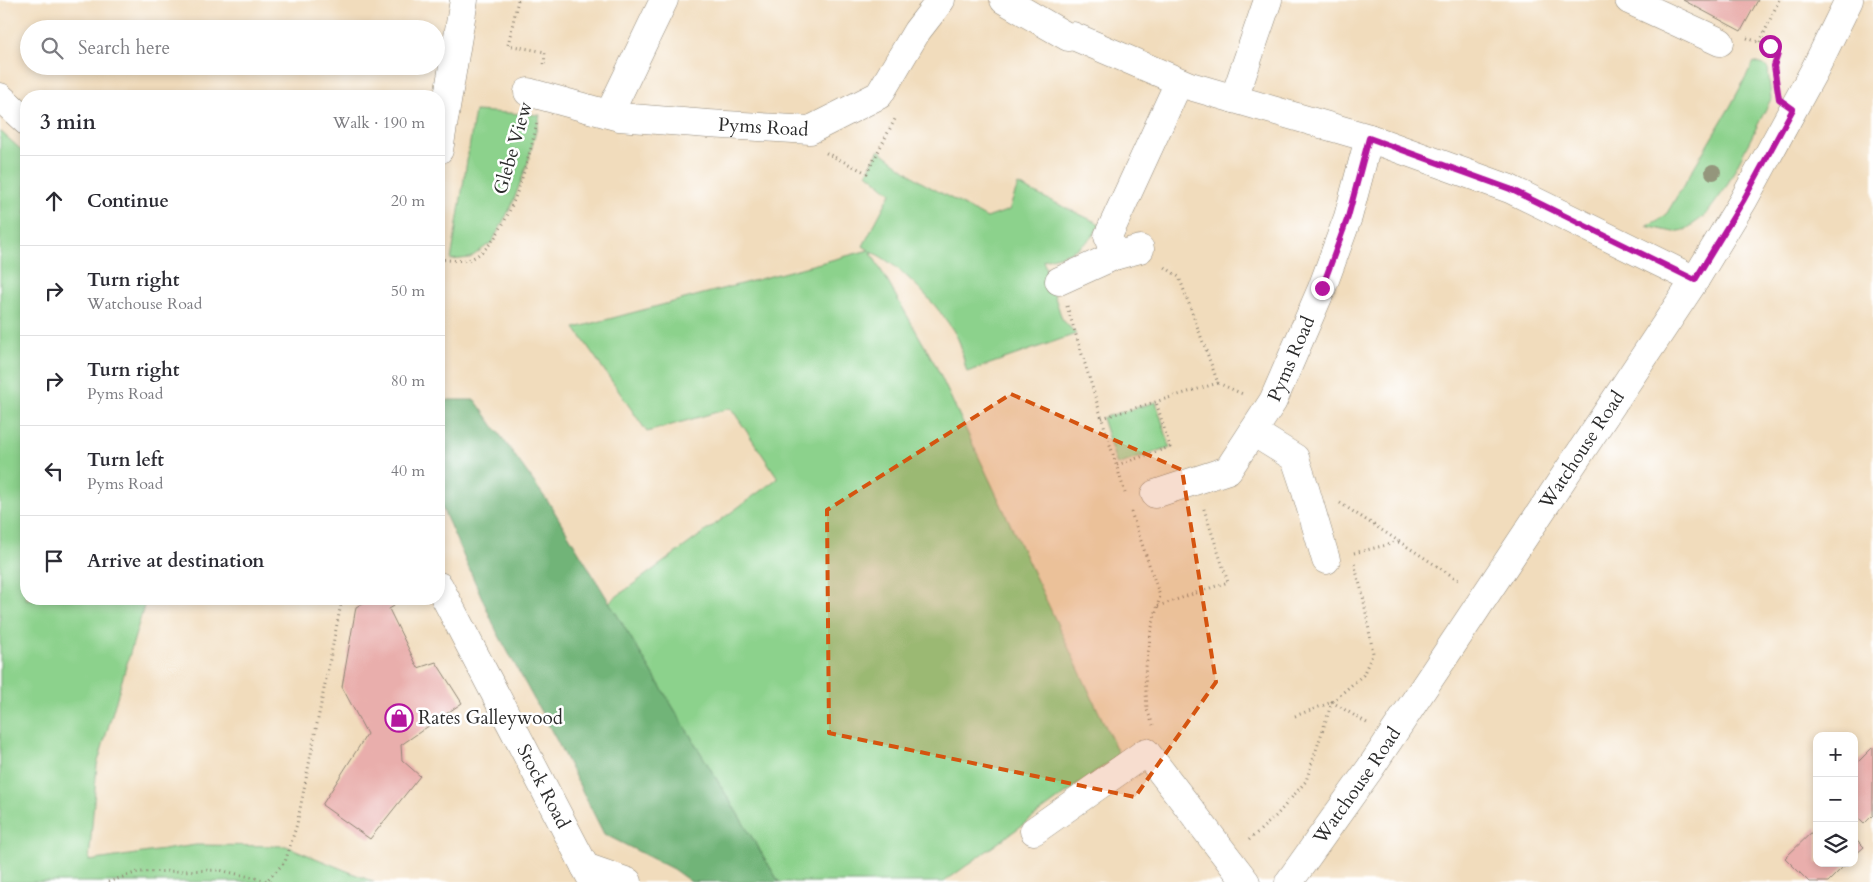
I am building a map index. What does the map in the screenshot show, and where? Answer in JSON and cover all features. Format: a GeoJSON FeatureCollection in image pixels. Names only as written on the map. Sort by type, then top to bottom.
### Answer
{"type":"FeatureCollection","features":[{"type":"Feature","properties":{"kind":"street"},"geometry":{"type":"LineString","coordinates":[[445,114],[464,0]]}},
{"type":"Feature","properties":{"kind":"street"},"geometry":{"type":"LineString","coordinates":[[609,114],[664,0]]}},
{"type":"Feature","properties":{"kind":"street","name":"Pyms Road"},"geometry":{"type":"LineString","coordinates":[[535,94],[619,117],[698,124],[810,130],[880,95],[917,32],[941,0]]}},
{"type":"Feature","properties":{"kind":"street"},"geometry":{"type":"LineString","coordinates":[[1004,0],[1068,37],[1072,36],[1179,82],[1369,138],[1510,189],[1695,280]]}},
{"type":"Feature","properties":{"kind":"street"},"geometry":{"type":"LineString","coordinates":[[1234,99],[1268,0]]}},
{"type":"Feature","properties":{"kind":"street"},"geometry":{"type":"LineString","coordinates":[[1629,0],[1720,42]]}},
{"type":"Feature","properties":{"kind":"street","name":"Watchouse Road"},"geometry":{"type":"LineString","coordinates":[[1289,882],[1391,738],[1695,280],[1743,201],[1849,0]]}},
{"type":"Feature","properties":{"kind":"street"},"geometry":{"type":"LineString","coordinates":[[1059,281],[1127,253],[1108,236],[1179,82]]}},
{"type":"Feature","properties":{"kind":"street"},"geometry":{"type":"LineString","coordinates":[[0,98],[20,116]]}},
{"type":"Feature","properties":{"kind":"street","name":"Pyms Road"},"geometry":{"type":"LineString","coordinates":[[1155,494],[1228,470],[1273,400],[1322,288],[1348,217],[1369,138]]}},
{"type":"Feature","properties":{"kind":"street"},"geometry":{"type":"LineString","coordinates":[[1253,432],[1294,458],[1302,478],[1326,560]]}},
{"type":"Feature","properties":{"kind":"street","name":"Stock Road"},"geometry":{"type":"LineString","coordinates":[[445,598],[589,874]]}},
{"type":"Feature","properties":{"kind":"street"},"geometry":{"type":"LineString","coordinates":[[1034,831],[1146,752],[1246,882]]}},
{"type":"Feature","properties":{"kind":"street"},"geometry":{"type":"LineString","coordinates":[[589,874],[628,882]]}},
{"type":"Feature","properties":{"kind":"path","name":"Glebe View"},"geometry":{"type":"LineString","coordinates":[[445,259],[470,258],[492,242],[512,205],[528,162],[540,115],[535,94],[545,52],[508,45],[518,0]]}},
{"type":"Feature","properties":{"kind":"path"},"geometry":{"type":"LineString","coordinates":[[1760,42],[1779,0]]}},
{"type":"Feature","properties":{"kind":"path"},"geometry":{"type":"LineString","coordinates":[[1720,42],[1728,31],[1770,46],[1778,54],[1774,66],[1779,99],[1793,109]]}},
{"type":"Feature","properties":{"kind":"path"},"geometry":{"type":"LineString","coordinates":[[867,173],[897,115]]}},
{"type":"Feature","properties":{"kind":"path"},"geometry":{"type":"LineString","coordinates":[[1102,418],[1218,383],[1179,277]]}},
{"type":"Feature","properties":{"kind":"path"},"geometry":{"type":"LineString","coordinates":[[1059,281],[1160,596],[1144,674],[1147,710],[1154,728]]}},
{"type":"Feature","properties":{"kind":"path"},"geometry":{"type":"LineString","coordinates":[[1117,465],[1170,447],[1156,402]]}},
{"type":"Feature","properties":{"kind":"path"},"geometry":{"type":"LineString","coordinates":[[1302,478],[1484,597]]}},
{"type":"Feature","properties":{"kind":"path"},"geometry":{"type":"LineString","coordinates":[[1157,606],[1228,582],[1194,481]]}},
{"type":"Feature","properties":{"kind":"path"},"geometry":{"type":"LineString","coordinates":[[1128,501],[1155,494]]}},
{"type":"Feature","properties":{"kind":"path"},"geometry":{"type":"LineString","coordinates":[[1295,716],[1332,702],[1363,675],[1373,653],[1363,596],[1352,553],[1399,542]]}},
{"type":"Feature","properties":{"kind":"path"},"geometry":{"type":"LineString","coordinates":[[266,881],[285,862],[297,824],[341,605]]}},
{"type":"Feature","properties":{"kind":"path"},"geometry":{"type":"LineString","coordinates":[[1332,702],[1391,738]]}},
{"type":"Feature","properties":{"kind":"path"},"geometry":{"type":"LineString","coordinates":[[1244,843],[1276,816],[1306,781],[1332,702]]}},
{"type":"Feature","properties":{"kind":"path"},"geometry":{"type":"LineString","coordinates":[[108,882],[138,872],[219,870],[273,882]]}},
{"type":"Feature","properties":{"kind":"highlighted area"},"geometry":{"type":"Polygon","coordinates":[[[1011,394],[1182,470],[1216,682],[1135,797],[829,733],[827,510],[1011,394]]]}},
{"type":"Feature","properties":{"kind":"green space"},"geometry":{"type":"Polygon","coordinates":[[[1754,62],[1764,65],[1768,69],[1771,99],[1725,189],[1706,215],[1685,230],[1673,232],[1646,226],[1667,213],[1731,105],[1754,62]]]}},
{"type":"Feature","properties":{"kind":"green space"},"geometry":{"type":"Polygon","coordinates":[[[475,111],[540,115],[528,162],[512,205],[492,242],[470,258],[451,260],[475,111]]]}},
{"type":"Feature","properties":{"kind":"green space"},"geometry":{"type":"Polygon","coordinates":[[[0,131],[20,149],[20,605],[144,605],[97,765],[89,861],[196,845],[286,846],[374,882],[0,882],[0,131]]]}},
{"type":"Feature","properties":{"kind":"green space"},"geometry":{"type":"Polygon","coordinates":[[[879,150],[921,182],[987,218],[1009,210],[1018,185],[1100,224],[1090,239],[1077,249],[1043,260],[1062,319],[1076,334],[967,372],[958,339],[940,311],[906,276],[882,257],[870,251],[935,364],[1119,755],[944,882],[779,882],[609,602],[778,478],[731,408],[647,432],[575,328],[869,250],[863,246],[891,193],[867,173],[879,150]]]}},
{"type":"Feature","properties":{"kind":"green space"},"geometry":{"type":"Polygon","coordinates":[[[475,400],[551,506],[779,882],[691,882],[673,869],[604,834],[557,741],[497,632],[445,514],[445,402],[475,400]]]}},
{"type":"Feature","properties":{"kind":"green space"},"geometry":{"type":"Polygon","coordinates":[[[1156,402],[1170,447],[1117,465],[1102,418],[1156,402]]]}},
{"type":"Feature","properties":{"kind":"building"},"geometry":{"type":"Polygon","coordinates":[[[1683,0],[1758,0],[1741,31],[1683,0]]]}},
{"type":"Feature","properties":{"kind":"building","name":"Rates Galleywood"},"geometry":{"type":"Polygon","coordinates":[[[360,605],[393,605],[389,609],[418,668],[436,662],[462,703],[401,745],[402,760],[420,776],[370,839],[322,805],[367,734],[342,687],[356,607],[360,605]]]}},
{"type":"Feature","properties":{"kind":"building"},"geometry":{"type":"Polygon","coordinates":[[[1873,747],[1873,815],[1864,824],[1858,818],[1858,762],[1873,747]]]}},
{"type":"Feature","properties":{"kind":"building"},"geometry":{"type":"Polygon","coordinates":[[[1813,831],[1813,867],[1843,867],[1828,882],[1809,882],[1785,858],[1813,831]]]}},
{"type":"Feature","properties":{"kind":"building"},"geometry":{"type":"Polygon","coordinates":[[[1858,841],[1864,847],[1858,852],[1858,841]]]}},
{"type":"Feature","properties":{"kind":"place","name":"Rates Galleywood"},"geometry":{"type":"Point","coordinates":[399,718]}},
{"type":"Feature","properties":{"kind":"route"},"geometry":{"type":"LineString","coordinates":[[1322,288],[1348,217],[1369,138],[1510,189],[1695,280],[1743,201],[1793,109],[1779,99],[1774,66],[1778,54],[1770,46]]}}]}
